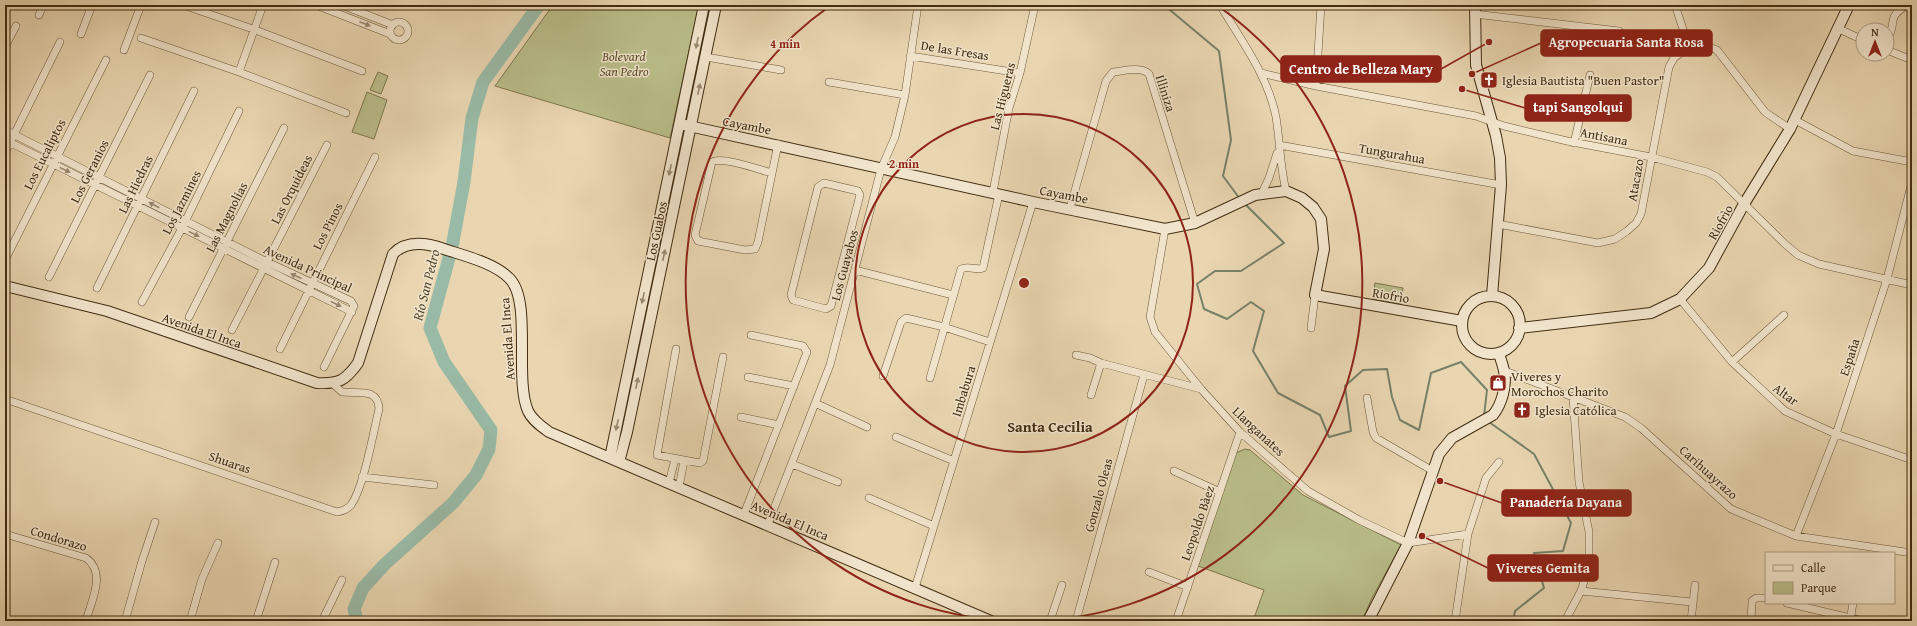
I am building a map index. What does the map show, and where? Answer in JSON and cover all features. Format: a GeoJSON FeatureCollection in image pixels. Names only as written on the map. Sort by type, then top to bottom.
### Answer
{"type":"FeatureCollection","features":[{"type":"Feature","properties":{"kind":"street"},"geometry":{"type":"LineString","coordinates":[[39,15],[43,5]]}},
{"type":"Feature","properties":{"kind":"street"},"geometry":{"type":"LineString","coordinates":[[81,34],[92,5]]}},
{"type":"Feature","properties":{"kind":"street"},"geometry":{"type":"LineString","coordinates":[[124,50],[141,5]]}},
{"type":"Feature","properties":{"kind":"street"},"geometry":{"type":"LineString","coordinates":[[183,5],[253,29],[362,71]]}},
{"type":"Feature","properties":{"kind":"street"},"geometry":{"type":"LineString","coordinates":[[239,72],[253,29],[263,5]]}},
{"type":"Feature","properties":{"kind":"street"},"geometry":{"type":"LineString","coordinates":[[316,5],[324,6],[390,34],[393,38],[399,40],[407,36],[408,29],[404,24],[398,22],[393,24],[342,5]]}},
{"type":"Feature","properties":{"kind":"street","name":"Los Guabos"},"geometry":{"type":"LineString","coordinates":[[614,460],[704,5]]}},
{"type":"Feature","properties":{"kind":"street","name":"Los Guabos"},"geometry":{"type":"LineString","coordinates":[[614,460],[627,432],[716,5]]}},
{"type":"Feature","properties":{"kind":"street","name":"Los Guayabos"},"geometry":{"type":"LineString","coordinates":[[768,524],[830,365],[881,169],[895,137],[905,95],[918,5]]}},
{"type":"Feature","properties":{"kind":"street","name":"Las Higueras"},"geometry":{"type":"LineString","coordinates":[[953,295],[961,269],[967,266],[980,269],[983,268],[1009,108],[1020,73],[1035,5]]}},
{"type":"Feature","properties":{"kind":"street"},"geometry":{"type":"LineString","coordinates":[[1220,5],[1261,73],[1276,117],[1286,191],[1302,198],[1313,207],[1321,219],[1324,249],[1315,295],[1311,328]]}},
{"type":"Feature","properties":{"kind":"street"},"geometry":{"type":"LineString","coordinates":[[1316,86],[1321,5]]}},
{"type":"Feature","properties":{"kind":"street"},"geometry":{"type":"LineString","coordinates":[[1675,5],[1688,47],[1703,45],[1717,50],[1765,112],[1853,151],[1912,162]]}},
{"type":"Feature","properties":{"kind":"street","name":"Riofrìo"},"geometry":{"type":"LineString","coordinates":[[1520,328],[1650,313],[1680,298],[1709,268],[1744,204],[1792,124],[1849,5]]}},
{"type":"Feature","properties":{"kind":"street"},"geometry":{"type":"LineString","coordinates":[[1893,22],[1896,12],[1906,5]]}},
{"type":"Feature","properties":{"kind":"street"},"geometry":{"type":"LineString","coordinates":[[1492,296],[1501,184],[1500,158],[1496,136],[1476,65],[1475,10],[1619,31]]}},
{"type":"Feature","properties":{"kind":"street"},"geometry":{"type":"LineString","coordinates":[[390,34],[393,24]]}},
{"type":"Feature","properties":{"kind":"street"},"geometry":{"type":"LineString","coordinates":[[5,47],[16,26]]}},
{"type":"Feature","properties":{"kind":"street"},"geometry":{"type":"LineString","coordinates":[[1837,28],[1855,36]]}},
{"type":"Feature","properties":{"kind":"street"},"geometry":{"type":"LineString","coordinates":[[141,38],[239,72],[346,113]]}},
{"type":"Feature","properties":{"kind":"street"},"geometry":{"type":"LineString","coordinates":[[5,153],[8,142],[14,134],[60,42]]}},
{"type":"Feature","properties":{"kind":"street","name":"Atacazo"},"geometry":{"type":"LineString","coordinates":[[1498,224],[1598,243],[1615,239],[1636,223],[1641,214],[1651,157],[1670,67],[1674,58],[1688,47]]}},
{"type":"Feature","properties":{"kind":"street"},"geometry":{"type":"LineString","coordinates":[[1895,53],[1912,60]]}},
{"type":"Feature","properties":{"kind":"street","name":"De las Fresas"},"geometry":{"type":"LineString","coordinates":[[910,56],[1020,73]]}},
{"type":"Feature","properties":{"kind":"street"},"geometry":{"type":"LineString","coordinates":[[706,57],[781,70]]}},
{"type":"Feature","properties":{"kind":"street","name":"Los Eucaliptos"},"geometry":{"type":"LineString","coordinates":[[5,260],[106,60]]}},
{"type":"Feature","properties":{"kind":"street","name":"Illiniza"},"geometry":{"type":"LineString","coordinates":[[1070,208],[1106,80],[1113,72],[1139,69],[1146,71],[1149,74],[1195,223]]}},
{"type":"Feature","properties":{"kind":"street","name":"Antisana"},"geometry":{"type":"LineString","coordinates":[[1261,73],[1316,86],[1476,116],[1574,143],[1651,157],[1713,175],[1798,255],[1819,264],[1912,285]]}},
{"type":"Feature","properties":{"kind":"street","name":"Los Geranios"},"geometry":{"type":"LineString","coordinates":[[49,277],[150,75]]}},
{"type":"Feature","properties":{"kind":"street"},"geometry":{"type":"LineString","coordinates":[[1574,143],[1590,76]]}},
{"type":"Feature","properties":{"kind":"street"},"geometry":{"type":"LineString","coordinates":[[829,82],[905,95]]}},
{"type":"Feature","properties":{"kind":"street","name":"Las Hiedras"},"geometry":{"type":"LineString","coordinates":[[97,288],[194,92]]}},
{"type":"Feature","properties":{"kind":"street","name":"Los Jazmines"},"geometry":{"type":"LineString","coordinates":[[142,302],[184,224],[239,111]]}},
{"type":"Feature","properties":{"kind":"street","name":"Cayambe"},"geometry":{"type":"LineString","coordinates":[[680,124],[778,144],[881,169],[1033,202],[1070,208],[1165,229],[1195,223],[1259,194],[1286,191]]}},
{"type":"Feature","properties":{"kind":"street","name":"Las Magnolias"},"geometry":{"type":"LineString","coordinates":[[189,317],[284,128]]}},
{"type":"Feature","properties":{"kind":"street","name":"Avenida Principal"},"geometry":{"type":"LineString","coordinates":[[5,130],[141,199],[184,224],[310,287],[352,312],[324,367]]}},
{"type":"Feature","properties":{"kind":"street","name":"Avenida Principal"},"geometry":{"type":"LineString","coordinates":[[8,142],[138,206],[184,224]]}},
{"type":"Feature","properties":{"kind":"street"},"geometry":{"type":"LineString","coordinates":[[772,173],[718,159],[712,162],[695,235],[698,241],[745,250],[755,249],[758,242],[778,144]]}},
{"type":"Feature","properties":{"kind":"street","name":"Las Orquideas"},"geometry":{"type":"LineString","coordinates":[[232,330],[327,145]]}},
{"type":"Feature","properties":{"kind":"street"},"geometry":{"type":"LineString","coordinates":[[1259,194],[1273,167],[1279,146]]}},
{"type":"Feature","properties":{"kind":"street","name":"Tungurahua"},"geometry":{"type":"LineString","coordinates":[[1279,146],[1501,184]]}},
{"type":"Feature","properties":{"kind":"street","name":"Los Pinos"},"geometry":{"type":"LineString","coordinates":[[280,349],[375,157]]}},
{"type":"Feature","properties":{"kind":"street","name":"España"},"geometry":{"type":"LineString","coordinates":[[1796,536],[1836,434],[1887,279],[1912,182]]}},
{"type":"Feature","properties":{"kind":"street"},"geometry":{"type":"LineString","coordinates":[[824,183],[858,191],[860,195],[845,255],[831,306],[829,308],[793,300],[791,298],[818,187],[824,183]]}},
{"type":"Feature","properties":{"kind":"street","name":"Imbabura"},"geometry":{"type":"LineString","coordinates":[[915,588],[1033,202]]}},
{"type":"Feature","properties":{"kind":"street","name":"Llanganates"},"geometry":{"type":"LineString","coordinates":[[1165,229],[1150,317],[1151,324],[1155,332],[1201,389],[1240,432],[1308,491],[1359,520],[1408,543]]}},
{"type":"Feature","properties":{"kind":"street","name":"Avenida El Inca"},"geometry":{"type":"LineString","coordinates":[[6,289],[107,311],[317,383],[332,383],[341,382],[350,374],[358,363],[393,254],[411,244],[419,243],[443,248],[485,264],[507,276],[516,287],[518,295],[524,398],[528,412],[549,432],[768,524],[915,588],[965,616],[992,621]]}},
{"type":"Feature","properties":{"kind":"street"},"geometry":{"type":"LineString","coordinates":[[845,255],[858,258]]}},
{"type":"Feature","properties":{"kind":"street"},"geometry":{"type":"LineString","coordinates":[[855,270],[953,295],[930,378]]}},
{"type":"Feature","properties":{"kind":"street","name":"Riofrìo"},"geometry":{"type":"LineString","coordinates":[[1315,295],[1462,320]]}},
{"type":"Feature","properties":{"kind":"street"},"geometry":{"type":"LineString","coordinates":[[1492,296],[1501,298],[1509,303],[1519,318],[1520,328],[1513,343],[1498,352],[1482,352],[1468,344],[1462,329],[1462,320],[1469,305],[1484,297],[1492,296]]}},
{"type":"Feature","properties":{"kind":"street","name":"Altar"},"geometry":{"type":"LineString","coordinates":[[1680,298],[1732,362],[1785,411],[1836,434],[1912,460]]}},
{"type":"Feature","properties":{"kind":"street"},"geometry":{"type":"LineString","coordinates":[[1732,362],[1784,315]]}},
{"type":"Feature","properties":{"kind":"street"},"geometry":{"type":"LineString","coordinates":[[883,376],[903,319],[906,318],[944,327],[990,342]]}},
{"type":"Feature","properties":{"kind":"street"},"geometry":{"type":"LineString","coordinates":[[744,514],[807,352],[806,348],[751,335]]}},
{"type":"Feature","properties":{"kind":"street"},"geometry":{"type":"LineString","coordinates":[[676,350],[657,453],[658,456],[684,461],[700,463],[703,461],[723,357]]}},
{"type":"Feature","properties":{"kind":"street"},"geometry":{"type":"LineString","coordinates":[[1368,621],[1408,543],[1439,454],[1446,443],[1452,438],[1493,415],[1501,400],[1504,371],[1498,352]]}},
{"type":"Feature","properties":{"kind":"street"},"geometry":{"type":"LineString","coordinates":[[1076,355],[1144,375],[1201,389]]}},
{"type":"Feature","properties":{"kind":"street"},"geometry":{"type":"LineString","coordinates":[[1091,395],[1101,363]]}},
{"type":"Feature","properties":{"kind":"street","name":"Carihuayrazo"},"geometry":{"type":"LineString","coordinates":[[1504,371],[1608,410],[1641,428],[1731,509],[1796,536],[1862,550],[1912,553]]}},
{"type":"Feature","properties":{"kind":"street","name":"Gonzalo Oleas"},"geometry":{"type":"LineString","coordinates":[[1076,621],[1144,375]]}},
{"type":"Feature","properties":{"kind":"street"},"geometry":{"type":"LineString","coordinates":[[748,377],[794,386]]}},
{"type":"Feature","properties":{"kind":"street","name":"Shuaras"},"geometry":{"type":"LineString","coordinates":[[5,399],[337,512],[350,506],[362,477],[379,409],[376,398],[372,394],[342,392],[332,383]]}},
{"type":"Feature","properties":{"kind":"street"},"geometry":{"type":"LineString","coordinates":[[1565,621],[1581,591],[1589,566],[1589,532],[1579,482],[1573,397]]}},
{"type":"Feature","properties":{"kind":"street"},"geometry":{"type":"LineString","coordinates":[[1367,398],[1373,432],[1376,438],[1433,471]]}},
{"type":"Feature","properties":{"kind":"street"},"geometry":{"type":"LineString","coordinates":[[815,404],[867,427]]}},
{"type":"Feature","properties":{"kind":"street"},"geometry":{"type":"LineString","coordinates":[[741,417],[779,425]]}},
{"type":"Feature","properties":{"kind":"street","name":"Leopoldo Bàez"},"geometry":{"type":"LineString","coordinates":[[1176,621],[1240,432]]}},
{"type":"Feature","properties":{"kind":"street"},"geometry":{"type":"LineString","coordinates":[[896,437],[954,461]]}},
{"type":"Feature","properties":{"kind":"street"},"geometry":{"type":"LineString","coordinates":[[669,483],[675,459]]}},
{"type":"Feature","properties":{"kind":"street"},"geometry":{"type":"LineString","coordinates":[[679,487],[684,461]]}},
{"type":"Feature","properties":{"kind":"street"},"geometry":{"type":"LineString","coordinates":[[1455,621],[1468,534],[1486,478],[1500,462]]}},
{"type":"Feature","properties":{"kind":"street"},"geometry":{"type":"LineString","coordinates":[[792,464],[838,482]]}},
{"type":"Feature","properties":{"kind":"street"},"geometry":{"type":"LineString","coordinates":[[1174,471],[1220,492]]}},
{"type":"Feature","properties":{"kind":"street"},"geometry":{"type":"LineString","coordinates":[[362,477],[434,485]]}},
{"type":"Feature","properties":{"kind":"street"},"geometry":{"type":"LineString","coordinates":[[870,498],[934,526]]}},
{"type":"Feature","properties":{"kind":"street"},"geometry":{"type":"LineString","coordinates":[[125,621],[155,522]]}},
{"type":"Feature","properties":{"kind":"street","name":"Condorazo"},"geometry":{"type":"LineString","coordinates":[[5,534],[86,558],[91,562],[95,567],[97,579],[86,621]]}},
{"type":"Feature","properties":{"kind":"street"},"geometry":{"type":"LineString","coordinates":[[1408,543],[1468,534]]}},
{"type":"Feature","properties":{"kind":"street"},"geometry":{"type":"LineString","coordinates":[[190,621],[202,578],[218,543]]}},
{"type":"Feature","properties":{"kind":"street"},"geometry":{"type":"LineString","coordinates":[[256,621],[275,562]]}},
{"type":"Feature","properties":{"kind":"street"},"geometry":{"type":"LineString","coordinates":[[1149,572],[1188,587]]}},
{"type":"Feature","properties":{"kind":"street"},"geometry":{"type":"LineString","coordinates":[[322,621],[342,580]]}},
{"type":"Feature","properties":{"kind":"street"},"geometry":{"type":"LineString","coordinates":[[1050,621],[1062,585]]}},
{"type":"Feature","properties":{"kind":"street"},"geometry":{"type":"LineString","coordinates":[[1691,621],[1694,585]]}},
{"type":"Feature","properties":{"kind":"street"},"geometry":{"type":"LineString","coordinates":[[1581,591],[1692,602]]}},
{"type":"Feature","properties":{"kind":"street"},"geometry":{"type":"LineString","coordinates":[[1751,621],[1752,601],[1756,598],[1765,598]]}},
{"type":"Feature","properties":{"kind":"street"},"geometry":{"type":"LineString","coordinates":[[1791,604],[1850,620],[1863,621]]}},
{"type":"Feature","properties":{"kind":"street"},"geometry":{"type":"LineString","coordinates":[[1850,620],[1853,604]]}},
{"type":"Feature","properties":{"kind":"green space","name":"Bolevard San Pedro"},"geometry":{"type":"Polygon","coordinates":[[[553,5],[699,5],[670,138],[495,86],[553,5]]]}},
{"type":"Feature","properties":{"kind":"green space"},"geometry":{"type":"Polygon","coordinates":[[[378,72],[388,76],[381,94],[370,90],[378,72]]]}},
{"type":"Feature","properties":{"kind":"green space"},"geometry":{"type":"Polygon","coordinates":[[[367,92],[387,100],[374,139],[352,132],[367,92]]]}},
{"type":"Feature","properties":{"kind":"green space"},"geometry":{"type":"Polygon","coordinates":[[[1375,283],[1403,288],[1401,304],[1373,299],[1375,283]]]}},
{"type":"Feature","properties":{"kind":"green space"},"geometry":{"type":"Polygon","coordinates":[[[1245,449],[1250,450],[1303,495],[1401,545],[1371,600],[1362,621],[1253,621],[1264,590],[1198,566],[1235,455],[1245,449]]]}},
{"type":"Feature","properties":{"kind":"waterway","name":"Río San Pedro"},"geometry":{"type":"LineString","coordinates":[[357,621],[354,609],[363,588],[385,564],[453,503],[476,475],[489,449],[491,430],[444,362],[430,328],[452,247],[464,182],[472,118],[483,82],[539,5]]}},
{"type":"Feature","properties":{"kind":"waterway"},"geometry":{"type":"LineString","coordinates":[[1164,5],[1219,51],[1231,140],[1223,176],[1240,199]]}},
{"type":"Feature","properties":{"kind":"waterway"},"geometry":{"type":"LineString","coordinates":[[1244,203],[1284,243],[1241,271],[1215,271],[1197,284],[1204,309],[1227,319],[1251,302],[1264,311],[1253,351],[1278,393],[1320,415],[1329,437],[1351,431],[1345,386],[1363,370],[1387,369],[1392,397],[1400,420],[1419,430],[1431,373],[1461,362],[1487,390],[1484,416]]}},
{"type":"Feature","properties":{"kind":"waterway"},"geometry":{"type":"LineString","coordinates":[[1489,422],[1534,454],[1571,523],[1563,551],[1534,553],[1544,588],[1515,611],[1513,621]]}},
{"type":"Feature","properties":{"kind":"place","name":"Centro de Belleza Mary"},"geometry":{"type":"Point","coordinates":[1489,42]}},
{"type":"Feature","properties":{"kind":"place","name":"Agropecuaria Santa Rosa"},"geometry":{"type":"Point","coordinates":[1472,74]}},
{"type":"Feature","properties":{"kind":"place","name":"Iglesia Bautista \"Buen Pastor\""},"geometry":{"type":"Point","coordinates":[1489,80]}},
{"type":"Feature","properties":{"kind":"place","name":"tapi Sangolqui"},"geometry":{"type":"Point","coordinates":[1462,89]}},
{"type":"Feature","properties":{"kind":"place","name":"Viveres y Morochos Charito"},"geometry":{"type":"Point","coordinates":[1498,383]}},
{"type":"Feature","properties":{"kind":"place","name":"Iglesia Católica"},"geometry":{"type":"Point","coordinates":[1522,410]}},
{"type":"Feature","properties":{"kind":"place","name":"Panadería Dayana"},"geometry":{"type":"Point","coordinates":[1440,481]}},
{"type":"Feature","properties":{"kind":"place","name":"Viveres Gemita"},"geometry":{"type":"Point","coordinates":[1422,536]}},
{"type":"Feature","properties":{"kind":"district","name":"Santa Cecilia"},"geometry":{"type":"Point","coordinates":[1050,427]}}]}
